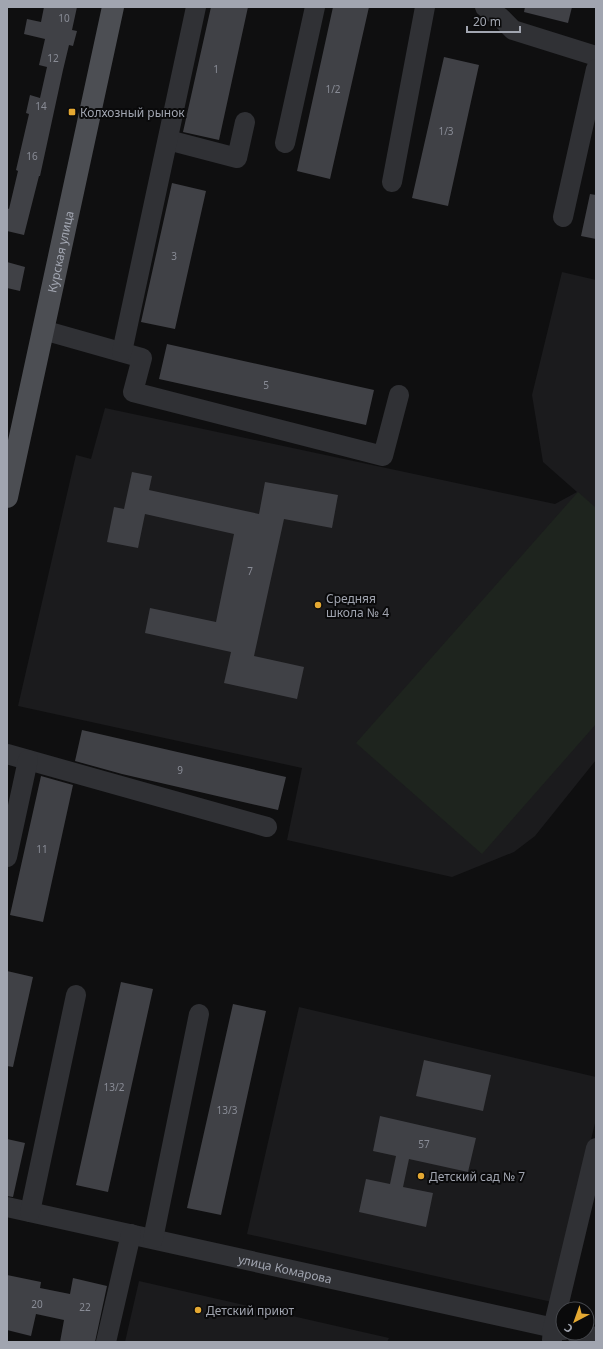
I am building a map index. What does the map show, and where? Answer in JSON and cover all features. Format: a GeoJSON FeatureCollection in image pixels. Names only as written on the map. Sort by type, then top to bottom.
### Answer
{"type":"FeatureCollection","features":[{"type":"Feature","properties":{"kind":"main road","name":"Курская улица"},"geometry":{"type":"LineString","coordinates":[[7,497],[10,473],[43,330],[113,7]]}},
{"type":"Feature","properties":{"kind":"street"},"geometry":{"type":"LineString","coordinates":[[122,352],[196,7]]}},
{"type":"Feature","properties":{"kind":"street"},"geometry":{"type":"LineString","coordinates":[[285,143],[315,7]]}},
{"type":"Feature","properties":{"kind":"street"},"geometry":{"type":"LineString","coordinates":[[392,182],[425,7]]}},
{"type":"Feature","properties":{"kind":"street"},"geometry":{"type":"LineString","coordinates":[[485,7],[500,17],[513,30],[596,56]]}},
{"type":"Feature","properties":{"kind":"street"},"geometry":{"type":"LineString","coordinates":[[563,217],[596,69]]}},
{"type":"Feature","properties":{"kind":"street"},"geometry":{"type":"LineString","coordinates":[[168,140],[237,158],[245,122]]}},
{"type":"Feature","properties":{"kind":"street"},"geometry":{"type":"LineString","coordinates":[[43,330],[142,358],[134,392],[383,456],[400,395]]}},
{"type":"Feature","properties":{"kind":"street"},"geometry":{"type":"LineString","coordinates":[[7,754],[267,827]]}},
{"type":"Feature","properties":{"kind":"street"},"geometry":{"type":"LineString","coordinates":[[7,856],[28,760]]}},
{"type":"Feature","properties":{"kind":"street"},"geometry":{"type":"LineString","coordinates":[[30,1212],[76,995]]}},
{"type":"Feature","properties":{"kind":"street"},"geometry":{"type":"LineString","coordinates":[[153,1239],[199,1014]]}},
{"type":"Feature","properties":{"kind":"street"},"geometry":{"type":"LineString","coordinates":[[563,1301],[596,1148]]}},
{"type":"Feature","properties":{"kind":"street","name":"улица Комарова"},"geometry":{"type":"LineString","coordinates":[[7,1207],[153,1239],[555,1334]]}},
{"type":"Feature","properties":{"kind":"street"},"geometry":{"type":"LineString","coordinates":[[106,1342],[131,1234]]}},
{"type":"Feature","properties":{"kind":"shaded area","name":"Средняя школа № 4"},"geometry":{"type":"Polygon","coordinates":[[[562,272],[596,280],[596,760],[535,836],[514,852],[452,877],[287,840],[302,768],[18,706],[76,455],[91,459],[105,408],[555,504],[577,492],[543,462],[532,395],[562,272]]]}},
{"type":"Feature","properties":{"kind":"shaded area"},"geometry":{"type":"Polygon","coordinates":[[[578,492],[596,508],[596,724],[482,854],[356,743],[578,492]]]}},
{"type":"Feature","properties":{"kind":"shaded area","name":"Детский сад № 7"},"geometry":{"type":"Polygon","coordinates":[[[299,1007],[596,1077],[596,1119],[552,1302],[247,1234],[299,1007]]]}},
{"type":"Feature","properties":{"kind":"shaded area","name":"Детский приют"},"geometry":{"type":"Polygon","coordinates":[[[139,1281],[389,1338],[387,1342],[125,1342],[139,1281]]]}},
{"type":"Feature","properties":{"kind":"building"},"geometry":{"type":"Polygon","coordinates":[[[44,7],[77,7],[72,30],[77,31],[73,46],[69,45],[40,176],[24,235],[7,231],[7,208],[9,209],[18,171],[16,170],[29,114],[26,113],[30,95],[40,98],[47,67],[39,65],[45,39],[24,34],[27,19],[41,22],[44,7]]]}},
{"type":"Feature","properties":{"kind":"building"},"geometry":{"type":"Polygon","coordinates":[[[211,7],[248,7],[219,140],[183,132],[211,7]]]}},
{"type":"Feature","properties":{"kind":"building"},"geometry":{"type":"Polygon","coordinates":[[[333,7],[369,7],[330,179],[297,171],[333,7]]]}},
{"type":"Feature","properties":{"kind":"building"},"geometry":{"type":"Polygon","coordinates":[[[525,7],[572,7],[568,23],[524,12],[525,7]]]}},
{"type":"Feature","properties":{"kind":"building"},"geometry":{"type":"Polygon","coordinates":[[[444,57],[479,65],[448,206],[412,198],[444,57]]]}},
{"type":"Feature","properties":{"kind":"building"},"geometry":{"type":"Polygon","coordinates":[[[172,183],[206,191],[175,329],[141,322],[172,183]]]}},
{"type":"Feature","properties":{"kind":"building"},"geometry":{"type":"Polygon","coordinates":[[[590,194],[596,195],[596,239],[581,236],[590,194]]]}},
{"type":"Feature","properties":{"kind":"building"},"geometry":{"type":"Polygon","coordinates":[[[7,262],[25,267],[20,291],[7,288],[7,262]]]}},
{"type":"Feature","properties":{"kind":"building"},"geometry":{"type":"Polygon","coordinates":[[[167,344],[374,390],[366,425],[159,379],[167,344]]]}},
{"type":"Feature","properties":{"kind":"building"},"geometry":{"type":"Polygon","coordinates":[[[132,472],[152,476],[149,490],[259,514],[265,482],[338,495],[332,528],[284,519],[254,656],[304,667],[297,699],[224,683],[231,652],[145,633],[150,608],[216,622],[234,534],[145,514],[138,548],[107,542],[114,507],[124,509],[132,472]]]}},
{"type":"Feature","properties":{"kind":"building"},"geometry":{"type":"Polygon","coordinates":[[[82,730],[286,777],[278,810],[122,774],[75,761],[82,730]]]}},
{"type":"Feature","properties":{"kind":"building"},"geometry":{"type":"Polygon","coordinates":[[[41,776],[73,785],[43,922],[10,915],[41,776]]]}},
{"type":"Feature","properties":{"kind":"building"},"geometry":{"type":"Polygon","coordinates":[[[7,971],[33,977],[13,1067],[7,1066],[7,971]]]}},
{"type":"Feature","properties":{"kind":"building"},"geometry":{"type":"Polygon","coordinates":[[[121,982],[153,989],[108,1192],[76,1185],[121,982]]]}},
{"type":"Feature","properties":{"kind":"building"},"geometry":{"type":"Polygon","coordinates":[[[233,1004],[266,1011],[221,1215],[187,1208],[233,1004]]]}},
{"type":"Feature","properties":{"kind":"building"},"geometry":{"type":"Polygon","coordinates":[[[424,1060],[491,1075],[483,1111],[416,1096],[424,1060]]]}},
{"type":"Feature","properties":{"kind":"building"},"geometry":{"type":"Polygon","coordinates":[[[380,1116],[476,1138],[468,1172],[409,1159],[403,1187],[433,1193],[426,1227],[359,1212],[366,1179],[390,1184],[396,1156],[373,1151],[380,1116]]]}},
{"type":"Feature","properties":{"kind":"building"},"geometry":{"type":"Polygon","coordinates":[[[7,1139],[25,1143],[13,1197],[7,1196],[7,1139]]]}},
{"type":"Feature","properties":{"kind":"building"},"geometry":{"type":"Polygon","coordinates":[[[7,1275],[41,1282],[40,1288],[70,1294],[73,1278],[107,1286],[95,1342],[60,1342],[64,1320],[36,1314],[31,1336],[7,1330],[7,1275]]]}},
{"type":"Feature","properties":{"kind":"place","name":"Колхозный рынок"},"geometry":{"type":"Point","coordinates":[72,112]}},
{"type":"Feature","properties":{"kind":"place","name":"Средняя школа № 4"},"geometry":{"type":"Point","coordinates":[318,605]}},
{"type":"Feature","properties":{"kind":"place","name":"Детский сад № 7"},"geometry":{"type":"Point","coordinates":[421,1176]}},
{"type":"Feature","properties":{"kind":"place","name":"Детский приют"},"geometry":{"type":"Point","coordinates":[198,1310]}}]}
